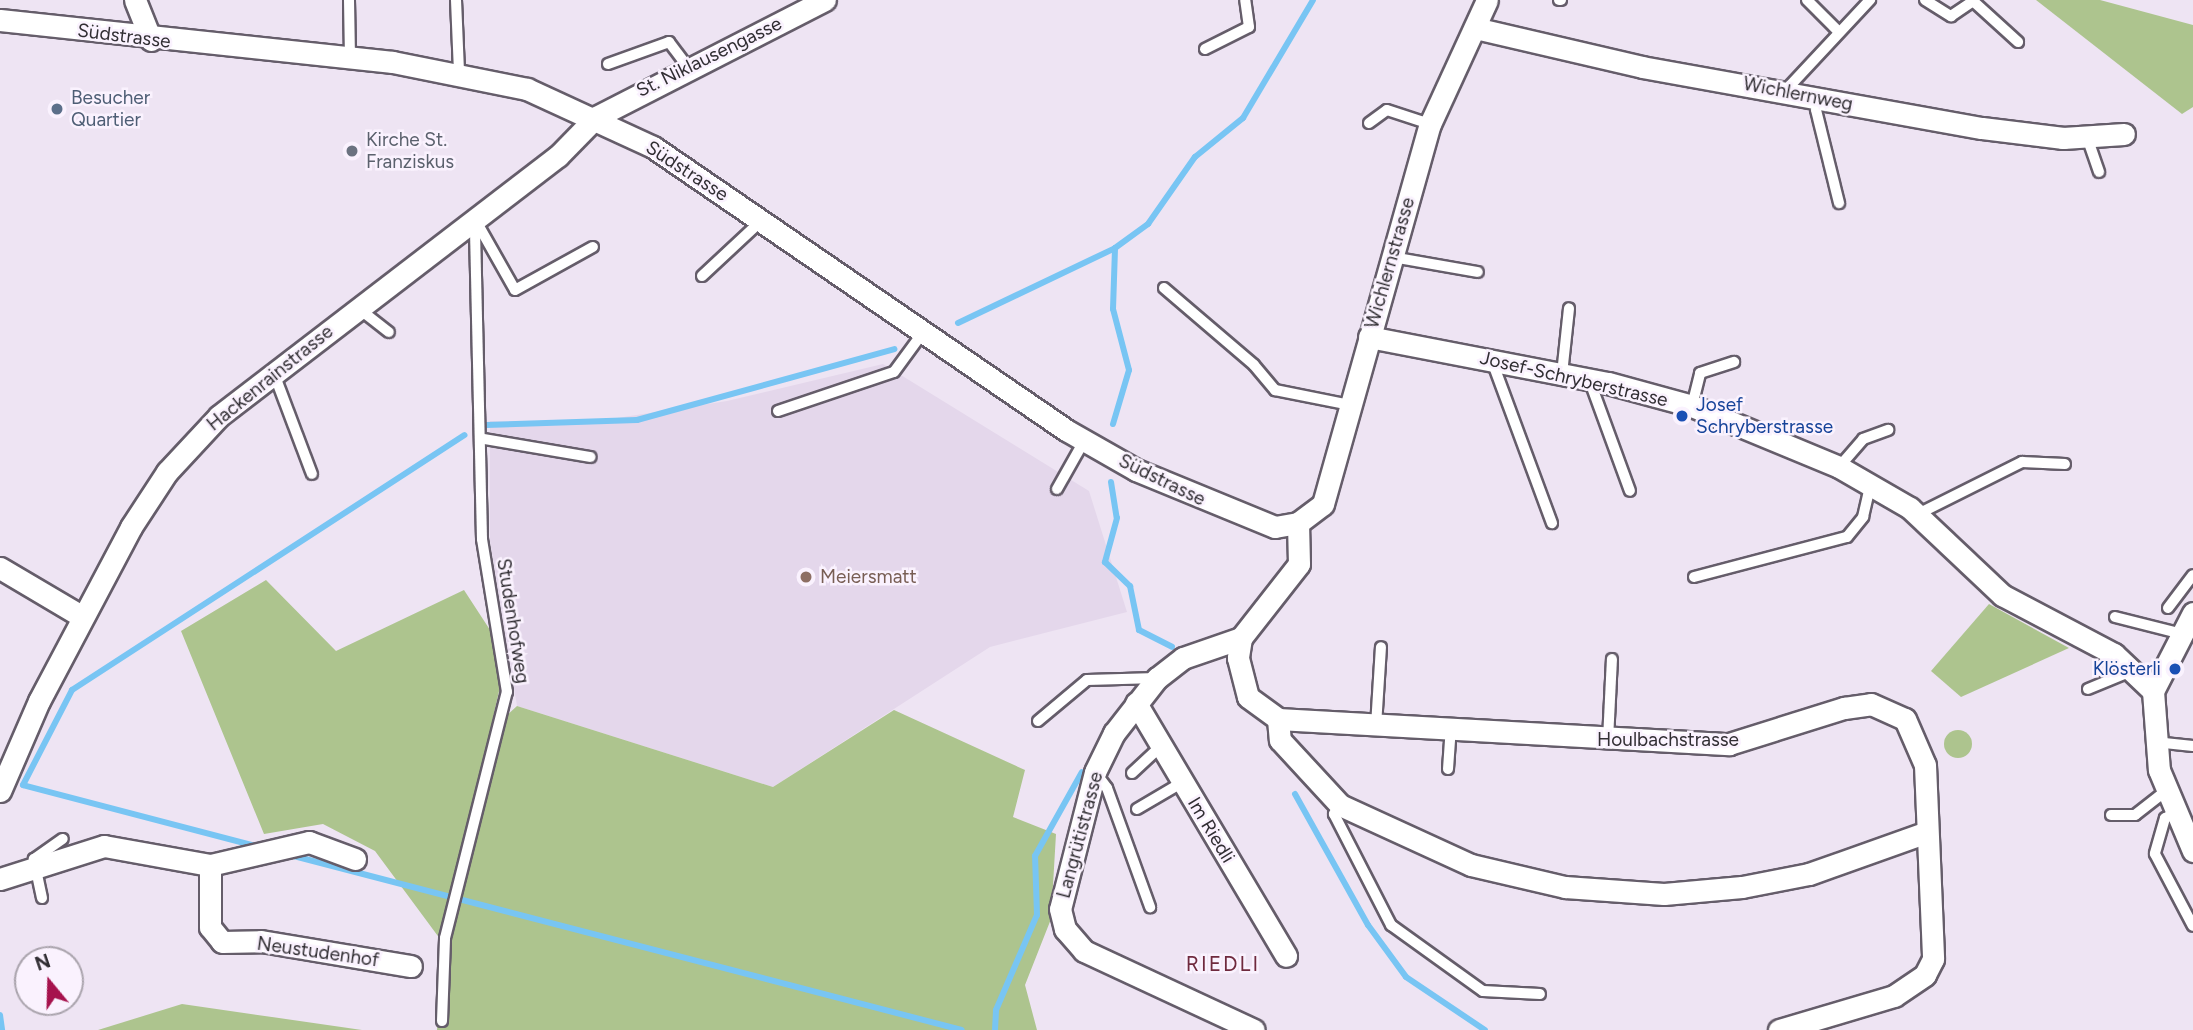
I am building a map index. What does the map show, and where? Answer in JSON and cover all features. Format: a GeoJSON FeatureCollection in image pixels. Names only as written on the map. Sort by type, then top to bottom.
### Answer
{"type":"FeatureCollection","features":[{"type":"Feature","properties":{"kind":"street"},"geometry":{"type":"LineString","coordinates":[[135,0],[151,40]]}},
{"type":"Feature","properties":{"kind":"street","name":"St. Niklausengasse"},"geometry":{"type":"LineString","coordinates":[[596,117],[688,66],[825,0]]}},
{"type":"Feature","properties":{"kind":"street","name":"Wichlernstrasse"},"geometry":{"type":"LineString","coordinates":[[1298,523],[1323,504],[1430,124],[1487,0]]}},
{"type":"Feature","properties":{"kind":"street","name":"Südstrasse"},"geometry":{"type":"LineString","coordinates":[[0,20],[151,40],[350,58],[459,72],[596,117],[653,147],[1084,441],[1220,508],[1275,527],[1298,523]]}},
{"type":"Feature","properties":{"kind":"street","name":"Wichlernweg"},"geometry":{"type":"LineString","coordinates":[[1475,28],[1560,50],[2036,136],[2124,134]]}},
{"type":"Feature","properties":{"kind":"street","name":"Hackenrainstrasse"},"geometry":{"type":"LineString","coordinates":[[0,791],[6,755],[167,472],[219,416],[273,371],[558,156],[596,117]]}},
{"type":"Feature","properties":{"kind":"street","name":"Josef-Schryberstrasse"},"geometry":{"type":"LineString","coordinates":[[1369,337],[1589,379],[1692,406],[1839,467],[1871,482],[1916,515],[2002,595],[2134,670],[2153,691]]}},
{"type":"Feature","properties":{"kind":"street"},"geometry":{"type":"LineString","coordinates":[[1298,523],[1300,564],[1241,638],[1241,683],[1261,711],[1278,719],[1280,740],[1340,805],[1471,865],[1565,887],[1664,894],[1809,874],[1927,832]]}},
{"type":"Feature","properties":{"kind":"street"},"geometry":{"type":"LineString","coordinates":[[0,568],[83,617]]}},
{"type":"Feature","properties":{"kind":"street"},"geometry":{"type":"LineString","coordinates":[[2193,613],[2153,691],[2155,741],[2164,792],[2193,851]]}},
{"type":"Feature","properties":{"kind":"street","name":"Langrütistrasse"},"geometry":{"type":"LineString","coordinates":[[1241,638],[1183,658],[1157,678],[1136,703],[1095,772],[1063,885],[1065,929],[1084,951],[1254,1030]]}},
{"type":"Feature","properties":{"kind":"street","name":"Im Riedli"},"geometry":{"type":"LineString","coordinates":[[1136,703],[1286,957]]}},
{"type":"Feature","properties":{"kind":"street","name":"Houlbachstrasse"},"geometry":{"type":"LineString","coordinates":[[1278,719],[1608,741],[1729,744],[1843,708],[1890,709],[1916,735],[1925,765],[1927,832],[1936,937],[1924,975],[1894,996],[1779,1030]]}},
{"type":"Feature","properties":{"kind":"street"},"geometry":{"type":"LineString","coordinates":[[0,879],[104,846],[210,865],[309,842],[355,859]]}},
{"type":"Feature","properties":{"kind":"street","name":"Neustudenhof"},"geometry":{"type":"LineString","coordinates":[[210,865],[208,919],[222,942],[261,941],[411,966]]}},
{"type":"Feature","properties":{"kind":"lane"},"geometry":{"type":"LineString","coordinates":[[349,0],[350,58]]}},
{"type":"Feature","properties":{"kind":"lane"},"geometry":{"type":"LineString","coordinates":[[456,0],[459,72]]}},
{"type":"Feature","properties":{"kind":"lane"},"geometry":{"type":"LineString","coordinates":[[1205,48],[1249,27],[1245,0]]}},
{"type":"Feature","properties":{"kind":"lane"},"geometry":{"type":"LineString","coordinates":[[1807,0],[1838,31]]}},
{"type":"Feature","properties":{"kind":"lane"},"geometry":{"type":"LineString","coordinates":[[1785,91],[1838,31],[1870,0]]}},
{"type":"Feature","properties":{"kind":"lane"},"geometry":{"type":"LineString","coordinates":[[1925,0],[1951,16],[1973,1],[2018,42]]}},
{"type":"Feature","properties":{"kind":"lane"},"geometry":{"type":"LineString","coordinates":[[608,64],[669,42],[688,66]]}},
{"type":"Feature","properties":{"kind":"lane"},"geometry":{"type":"LineString","coordinates":[[1819,97],[1816,110],[1839,204]]}},
{"type":"Feature","properties":{"kind":"lane"},"geometry":{"type":"LineString","coordinates":[[1369,123],[1387,110],[1430,124]]}},
{"type":"Feature","properties":{"kind":"lane"},"geometry":{"type":"LineString","coordinates":[[2087,136],[2099,172]]}},
{"type":"Feature","properties":{"kind":"lane"},"geometry":{"type":"LineString","coordinates":[[475,219],[515,290],[593,247]]}},
{"type":"Feature","properties":{"kind":"lane","name":"Studenhofweg"},"geometry":{"type":"LineString","coordinates":[[442,1021],[445,938],[506,692],[482,539],[484,439],[475,219]]}},
{"type":"Feature","properties":{"kind":"lane"},"geometry":{"type":"LineString","coordinates":[[702,276],[761,221]]}},
{"type":"Feature","properties":{"kind":"lane"},"geometry":{"type":"LineString","coordinates":[[1392,257],[1478,272]]}},
{"type":"Feature","properties":{"kind":"lane"},"geometry":{"type":"LineString","coordinates":[[1164,289],[1254,365],[1275,390],[1350,405]]}},
{"type":"Feature","properties":{"kind":"lane"},"geometry":{"type":"LineString","coordinates":[[358,308],[389,332]]}},
{"type":"Feature","properties":{"kind":"lane"},"geometry":{"type":"LineString","coordinates":[[1562,374],[1569,308]]}},
{"type":"Feature","properties":{"kind":"lane"},"geometry":{"type":"LineString","coordinates":[[778,411],[894,372],[924,331]]}},
{"type":"Feature","properties":{"kind":"lane"},"geometry":{"type":"LineString","coordinates":[[1492,360],[1552,523]]}},
{"type":"Feature","properties":{"kind":"lane"},"geometry":{"type":"LineString","coordinates":[[1692,406],[1700,373],[1734,362]]}},
{"type":"Feature","properties":{"kind":"lane"},"geometry":{"type":"LineString","coordinates":[[273,371],[312,474]]}},
{"type":"Feature","properties":{"kind":"lane"},"geometry":{"type":"LineString","coordinates":[[1589,379],[1630,491]]}},
{"type":"Feature","properties":{"kind":"lane"},"geometry":{"type":"LineString","coordinates":[[1839,467],[1863,439],[1888,430]]}},
{"type":"Feature","properties":{"kind":"lane"},"geometry":{"type":"LineString","coordinates":[[484,439],[590,457]]}},
{"type":"Feature","properties":{"kind":"lane"},"geometry":{"type":"LineString","coordinates":[[1057,489],[1084,441]]}},
{"type":"Feature","properties":{"kind":"lane"},"geometry":{"type":"LineString","coordinates":[[1916,515],[2022,462],[2064,464]]}},
{"type":"Feature","properties":{"kind":"lane"},"geometry":{"type":"LineString","coordinates":[[1694,577],[1847,537],[1863,517],[1871,482]]}},
{"type":"Feature","properties":{"kind":"lane"},"geometry":{"type":"LineString","coordinates":[[2168,608],[2193,575]]}},
{"type":"Feature","properties":{"kind":"lane"},"geometry":{"type":"LineString","coordinates":[[2115,617],[2182,634]]}},
{"type":"Feature","properties":{"kind":"lane"},"geometry":{"type":"LineString","coordinates":[[1376,726],[1381,648]]}},
{"type":"Feature","properties":{"kind":"lane"},"geometry":{"type":"LineString","coordinates":[[1608,741],[1612,659]]}},
{"type":"Feature","properties":{"kind":"lane"},"geometry":{"type":"LineString","coordinates":[[2088,689],[2134,670]]}},
{"type":"Feature","properties":{"kind":"lane"},"geometry":{"type":"LineString","coordinates":[[1038,721],[1087,680],[1157,678]]}},
{"type":"Feature","properties":{"kind":"lane"},"geometry":{"type":"LineString","coordinates":[[1448,769],[1451,730]]}},
{"type":"Feature","properties":{"kind":"lane"},"geometry":{"type":"LineString","coordinates":[[2155,741],[2193,746]]}},
{"type":"Feature","properties":{"kind":"lane"},"geometry":{"type":"LineString","coordinates":[[1132,773],[1161,746]]}},
{"type":"Feature","properties":{"kind":"lane"},"geometry":{"type":"LineString","coordinates":[[1095,772],[1107,788],[1150,907]]}},
{"type":"Feature","properties":{"kind":"lane"},"geometry":{"type":"LineString","coordinates":[[1138,809],[1183,782]]}},
{"type":"Feature","properties":{"kind":"lane"},"geometry":{"type":"LineString","coordinates":[[2110,815],[2135,815],[2164,792]]}},
{"type":"Feature","properties":{"kind":"lane"},"geometry":{"type":"LineString","coordinates":[[1340,805],[1334,814],[1391,925],[1483,991],[1540,994]]}},
{"type":"Feature","properties":{"kind":"lane"},"geometry":{"type":"LineString","coordinates":[[2174,814],[2165,818],[2155,854],[2193,926]]}},
{"type":"Feature","properties":{"kind":"lane"},"geometry":{"type":"LineString","coordinates":[[42,898],[32,870],[39,852],[63,839]]}},
{"type":"Feature","properties":{"kind":"shaded area","name":"Meiersmatt"},"geometry":{"type":"Polygon","coordinates":[[[883,364],[1089,491],[1127,612],[990,647],[773,787],[517,706],[490,541],[490,421],[585,423],[727,401],[883,364]]]}},
{"type":"Feature","properties":{"kind":"green space"},"geometry":{"type":"Polygon","coordinates":[[[2036,0],[2100,0],[2193,25],[2193,107],[2182,114],[2036,0]]]}},
{"type":"Feature","properties":{"kind":"green space"},"geometry":{"type":"Polygon","coordinates":[[[266,580],[336,651],[464,590],[492,633],[502,678],[490,731],[517,706],[773,787],[894,710],[1025,770],[1013,817],[1056,834],[1051,919],[1025,985],[1037,1030],[437,1030],[446,947],[375,851],[323,824],[264,834],[181,631],[266,580]]]}},
{"type":"Feature","properties":{"kind":"green space"},"geometry":{"type":"Polygon","coordinates":[[[1989,604],[2069,648],[1961,697],[1931,671],[1989,604]]]}},
{"type":"Feature","properties":{"kind":"green space"},"geometry":{"type":"Polygon","coordinates":[[[1958,730],[1968,734],[1972,744],[1968,754],[1958,758],[1948,754],[1944,744],[1948,734],[1958,730]]]}},
{"type":"Feature","properties":{"kind":"green space"},"geometry":{"type":"Polygon","coordinates":[[[182,1004],[362,1030],[98,1030],[182,1004]]]}},
{"type":"Feature","properties":{"kind":"waterway"},"geometry":{"type":"LineString","coordinates":[[958,323],[1115,248],[1148,224],[1195,157],[1243,118],[1313,0]]}},
{"type":"Feature","properties":{"kind":"waterway"},"geometry":{"type":"LineString","coordinates":[[1113,424],[1129,370],[1113,309],[1115,248]]}},
{"type":"Feature","properties":{"kind":"waterway"},"geometry":{"type":"LineString","coordinates":[[486,425],[637,420],[894,349]]}},
{"type":"Feature","properties":{"kind":"waterway"},"geometry":{"type":"LineString","coordinates":[[259,847],[23,785],[72,690],[465,435]]}},
{"type":"Feature","properties":{"kind":"waterway"},"geometry":{"type":"LineString","coordinates":[[1111,482],[1117,518],[1105,562],[1130,586],[1139,630],[1172,647]]}},
{"type":"Feature","properties":{"kind":"waterway"},"geometry":{"type":"LineString","coordinates":[[995,1030],[996,1010],[1037,915],[1035,856],[1082,772]]}},
{"type":"Feature","properties":{"kind":"waterway"},"geometry":{"type":"LineString","coordinates":[[1295,794],[1368,925],[1406,977],[1485,1030]]}},
{"type":"Feature","properties":{"kind":"waterway"},"geometry":{"type":"LineString","coordinates":[[290,855],[962,1030]]}},
{"type":"Feature","properties":{"kind":"waterway"},"geometry":{"type":"LineString","coordinates":[[0,1015],[2,1030]]}},
{"type":"Feature","properties":{"kind":"place","name":"Besucher Quartier"},"geometry":{"type":"Point","coordinates":[57,109]}},
{"type":"Feature","properties":{"kind":"place","name":"Kirche St. Franziskus"},"geometry":{"type":"Point","coordinates":[352,151]}},
{"type":"Feature","properties":{"kind":"place","name":"Josef Schryberstrasse"},"geometry":{"type":"Point","coordinates":[1682,416]}},
{"type":"Feature","properties":{"kind":"place","name":"Meiersmatt"},"geometry":{"type":"Point","coordinates":[806,577]}},
{"type":"Feature","properties":{"kind":"place","name":"Klösterli"},"geometry":{"type":"Point","coordinates":[2175,669]}},
{"type":"Feature","properties":{"kind":"district","name":"RIEDLI"},"geometry":{"type":"Point","coordinates":[1223,964]}}]}
